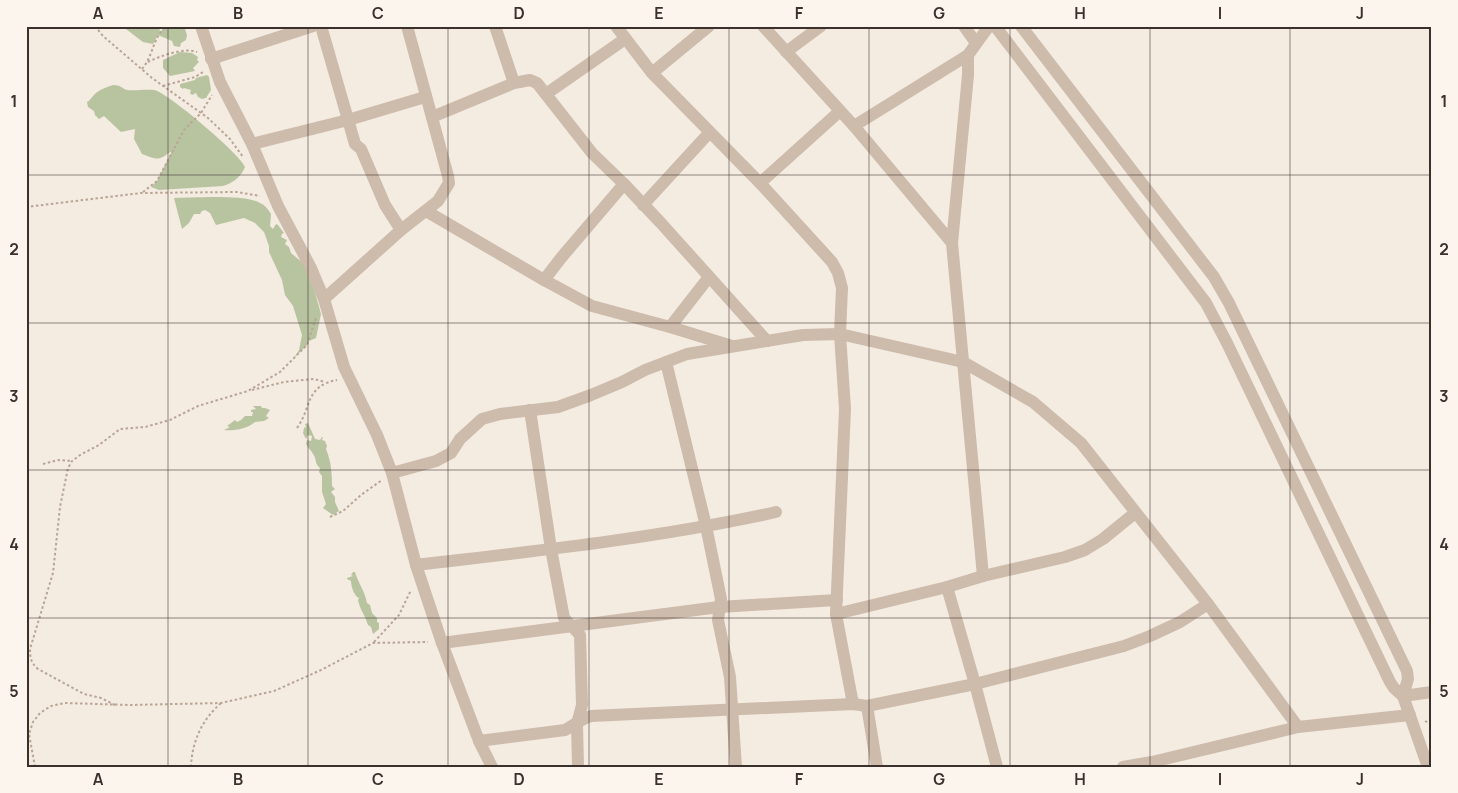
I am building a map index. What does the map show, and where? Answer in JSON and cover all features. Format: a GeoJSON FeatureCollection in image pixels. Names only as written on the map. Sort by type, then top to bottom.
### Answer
{"type":"FeatureCollection","features":[{"type":"Feature","properties":{"kind":"street"},"geometry":{"type":"LineString","coordinates":[[201,26],[206,61],[220,82],[252,144],[278,206],[311,268],[324,299],[344,367],[378,435],[392,472],[416,565],[442,643],[492,767]]}},
{"type":"Feature","properties":{"kind":"street"},"geometry":{"type":"LineString","coordinates":[[206,61],[313,26]]}},
{"type":"Feature","properties":{"kind":"street"},"geometry":{"type":"LineString","coordinates":[[321,26],[355,144],[361,149],[385,205],[401,230]]}},
{"type":"Feature","properties":{"kind":"street"},"geometry":{"type":"LineString","coordinates":[[324,299],[401,230],[438,201],[449,183],[406,26]]}},
{"type":"Feature","properties":{"kind":"street"},"geometry":{"type":"LineString","coordinates":[[495,26],[514,83]]}},
{"type":"Feature","properties":{"kind":"street"},"geometry":{"type":"LineString","coordinates":[[616,26],[652,73],[760,183],[832,262],[838,273],[842,288],[840,334],[845,409],[836,614],[853,704]]}},
{"type":"Feature","properties":{"kind":"street"},"geometry":{"type":"LineString","coordinates":[[652,73],[709,26]]}},
{"type":"Feature","properties":{"kind":"street"},"geometry":{"type":"LineString","coordinates":[[763,26],[854,126],[952,242]]}},
{"type":"Feature","properties":{"kind":"street"},"geometry":{"type":"LineString","coordinates":[[786,52],[821,26]]}},
{"type":"Feature","properties":{"kind":"street"},"geometry":{"type":"LineString","coordinates":[[964,26],[976,43]]}},
{"type":"Feature","properties":{"kind":"street"},"geometry":{"type":"LineString","coordinates":[[854,126],[968,54],[989,26]]}},
{"type":"Feature","properties":{"kind":"street"},"geometry":{"type":"LineString","coordinates":[[995,26],[1206,303],[1390,682],[1403,696],[1428,767]]}},
{"type":"Feature","properties":{"kind":"street"},"geometry":{"type":"LineString","coordinates":[[1021,26],[1214,277],[1230,303],[1407,671],[1408,679],[1403,696]]}},
{"type":"Feature","properties":{"kind":"street"},"geometry":{"type":"LineString","coordinates":[[546,94],[625,39]]}},
{"type":"Feature","properties":{"kind":"street"},"geometry":{"type":"LineString","coordinates":[[968,54],[968,75],[952,242],[983,576]]}},
{"type":"Feature","properties":{"kind":"street"},"geometry":{"type":"LineString","coordinates":[[432,117],[514,83],[530,80],[537,83],[592,153],[624,184],[766,341]]}},
{"type":"Feature","properties":{"kind":"street"},"geometry":{"type":"LineString","coordinates":[[252,144],[348,120],[426,97]]}},
{"type":"Feature","properties":{"kind":"street"},"geometry":{"type":"LineString","coordinates":[[760,183],[840,111]]}},
{"type":"Feature","properties":{"kind":"street"},"geometry":{"type":"LineString","coordinates":[[643,205],[709,133]]}},
{"type":"Feature","properties":{"kind":"street"},"geometry":{"type":"LineString","coordinates":[[1097,161],[1115,148]]}},
{"type":"Feature","properties":{"kind":"street"},"geometry":{"type":"LineString","coordinates":[[544,280],[560,258],[624,184]]}},
{"type":"Feature","properties":{"kind":"street"},"geometry":{"type":"LineString","coordinates":[[426,211],[592,306],[734,346]]}},
{"type":"Feature","properties":{"kind":"street"},"geometry":{"type":"LineString","coordinates":[[670,327],[709,277]]}},
{"type":"Feature","properties":{"kind":"street"},"geometry":{"type":"LineString","coordinates":[[392,472],[436,461],[451,453],[460,439],[482,419],[500,414],[558,407],[688,354],[804,335],[840,334],[963,362],[1032,402],[1081,442],[1208,604],[1298,727]]}},
{"type":"Feature","properties":{"kind":"street"},"geometry":{"type":"LineString","coordinates":[[666,362],[706,526],[721,598],[718,620],[730,677],[736,767]]}},
{"type":"Feature","properties":{"kind":"street"},"geometry":{"type":"LineString","coordinates":[[530,410],[551,550],[564,618],[580,635],[582,705],[577,724],[578,767]]}},
{"type":"Feature","properties":{"kind":"street"},"geometry":{"type":"LineString","coordinates":[[416,565],[551,550],[706,526],[776,512]]}},
{"type":"Feature","properties":{"kind":"street"},"geometry":{"type":"LineString","coordinates":[[836,614],[1065,557],[1085,550],[1103,539],[1135,513]]}},
{"type":"Feature","properties":{"kind":"street"},"geometry":{"type":"LineString","coordinates":[[947,587],[976,684],[997,767]]}},
{"type":"Feature","properties":{"kind":"street"},"geometry":{"type":"LineString","coordinates":[[442,643],[719,607],[837,600]]}},
{"type":"Feature","properties":{"kind":"street"},"geometry":{"type":"LineString","coordinates":[[480,741],[565,730],[582,719],[591,716],[853,704],[867,706],[976,684],[1124,646],[1180,622],[1208,604]]}},
{"type":"Feature","properties":{"kind":"street"},"geometry":{"type":"LineString","coordinates":[[1403,696],[1432,692]]}},
{"type":"Feature","properties":{"kind":"street"},"geometry":{"type":"LineString","coordinates":[[867,706],[877,767]]}},
{"type":"Feature","properties":{"kind":"street"},"geometry":{"type":"LineString","coordinates":[[1123,767],[1152,762],[1298,727],[1410,715]]}},
{"type":"Feature","properties":{"kind":"path"},"geometry":{"type":"LineString","coordinates":[[95,26],[103,36],[142,69],[201,113],[230,139],[246,161]]}},
{"type":"Feature","properties":{"kind":"path"},"geometry":{"type":"LineString","coordinates":[[142,69],[148,62],[154,41],[166,26]]}},
{"type":"Feature","properties":{"kind":"path"},"geometry":{"type":"LineString","coordinates":[[198,48],[206,61]]}},
{"type":"Feature","properties":{"kind":"path"},"geometry":{"type":"LineString","coordinates":[[148,62],[177,51],[192,50],[206,61]]}},
{"type":"Feature","properties":{"kind":"path"},"geometry":{"type":"LineString","coordinates":[[163,86],[195,77],[206,61]]}},
{"type":"Feature","properties":{"kind":"path"},"geometry":{"type":"LineString","coordinates":[[141,193],[151,187],[156,181],[184,130],[201,113],[220,82]]}},
{"type":"Feature","properties":{"kind":"path"},"geometry":{"type":"LineString","coordinates":[[26,206],[141,193],[237,192],[256,195],[278,206]]}},
{"type":"Feature","properties":{"kind":"path"},"geometry":{"type":"LineString","coordinates":[[248,391],[280,372],[308,345],[324,299]]}},
{"type":"Feature","properties":{"kind":"path"},"geometry":{"type":"LineString","coordinates":[[115,705],[101,698],[84,694],[38,670],[30,657],[30,649],[53,573],[60,507],[68,468],[72,461],[99,445],[120,429],[145,427],[170,420],[198,406],[248,391],[299,380],[314,379],[325,382],[350,378]]}},
{"type":"Feature","properties":{"kind":"path"},"geometry":{"type":"LineString","coordinates":[[296,428],[306,412],[311,397],[325,382]]}},
{"type":"Feature","properties":{"kind":"path"},"geometry":{"type":"LineString","coordinates":[[43,464],[58,460],[72,461]]}},
{"type":"Feature","properties":{"kind":"path"},"geometry":{"type":"LineString","coordinates":[[330,517],[343,511],[361,494],[392,472]]}},
{"type":"Feature","properties":{"kind":"path"},"geometry":{"type":"LineString","coordinates":[[36,767],[29,734],[33,722],[40,713],[51,706],[65,703],[115,705],[221,703],[274,691],[321,670],[373,643],[399,615],[410,595],[412,587]]}},
{"type":"Feature","properties":{"kind":"path"},"geometry":{"type":"LineString","coordinates":[[373,643],[417,641],[442,643]]}},
{"type":"Feature","properties":{"kind":"path"},"geometry":{"type":"LineString","coordinates":[[191,767],[194,744],[201,726],[208,715],[221,703]]}},
{"type":"Feature","properties":{"kind":"green space"},"geometry":{"type":"Polygon","coordinates":[[[122,26],[159,26],[160,32],[166,26],[184,26],[187,35],[186,40],[181,43],[180,47],[174,46],[172,41],[158,35],[153,44],[143,42],[122,26]]]}},
{"type":"Feature","properties":{"kind":"green space"},"geometry":{"type":"Polygon","coordinates":[[[180,52],[192,53],[198,57],[197,60],[199,62],[193,68],[195,71],[170,76],[163,68],[163,60],[180,52]]]}},
{"type":"Feature","properties":{"kind":"green space"},"geometry":{"type":"Polygon","coordinates":[[[207,75],[211,90],[206,98],[198,97],[196,93],[192,95],[190,93],[191,90],[180,87],[180,84],[207,75]]]}},
{"type":"Feature","properties":{"kind":"green space"},"geometry":{"type":"Polygon","coordinates":[[[113,85],[127,90],[154,90],[173,101],[217,137],[240,160],[245,167],[239,177],[223,186],[159,190],[151,187],[157,181],[172,151],[158,158],[142,154],[134,139],[135,129],[121,132],[104,116],[99,119],[95,115],[94,111],[88,107],[87,102],[104,88],[113,85]]]}},
{"type":"Feature","properties":{"kind":"green space"},"geometry":{"type":"Polygon","coordinates":[[[174,198],[243,198],[260,203],[268,209],[271,214],[270,226],[273,229],[276,224],[278,225],[284,233],[281,237],[287,240],[285,244],[289,247],[291,253],[303,263],[314,289],[321,314],[316,338],[309,341],[294,358],[299,350],[302,335],[293,306],[285,295],[282,280],[269,252],[264,232],[255,223],[244,218],[216,225],[210,213],[205,210],[200,214],[194,214],[189,223],[182,229],[174,198]]]}},
{"type":"Feature","properties":{"kind":"green space"},"geometry":{"type":"Polygon","coordinates":[[[253,406],[261,406],[270,410],[266,416],[269,418],[240,429],[224,430],[230,427],[227,426],[235,420],[237,422],[245,416],[252,416],[253,412],[251,410],[256,409],[253,406]]]}},
{"type":"Feature","properties":{"kind":"green space"},"geometry":{"type":"Polygon","coordinates":[[[308,423],[315,439],[320,440],[323,437],[322,440],[325,441],[327,446],[332,486],[335,489],[331,492],[335,497],[339,511],[333,515],[323,508],[326,504],[322,492],[320,468],[306,444],[307,440],[311,441],[312,436],[308,435],[306,439],[303,433],[306,427],[305,424],[308,423]]]}},
{"type":"Feature","properties":{"kind":"green space"},"geometry":{"type":"Polygon","coordinates":[[[355,572],[367,603],[370,605],[372,613],[379,623],[379,629],[373,634],[360,607],[359,598],[353,591],[351,581],[347,579],[353,576],[351,575],[355,572]]]}}]}
